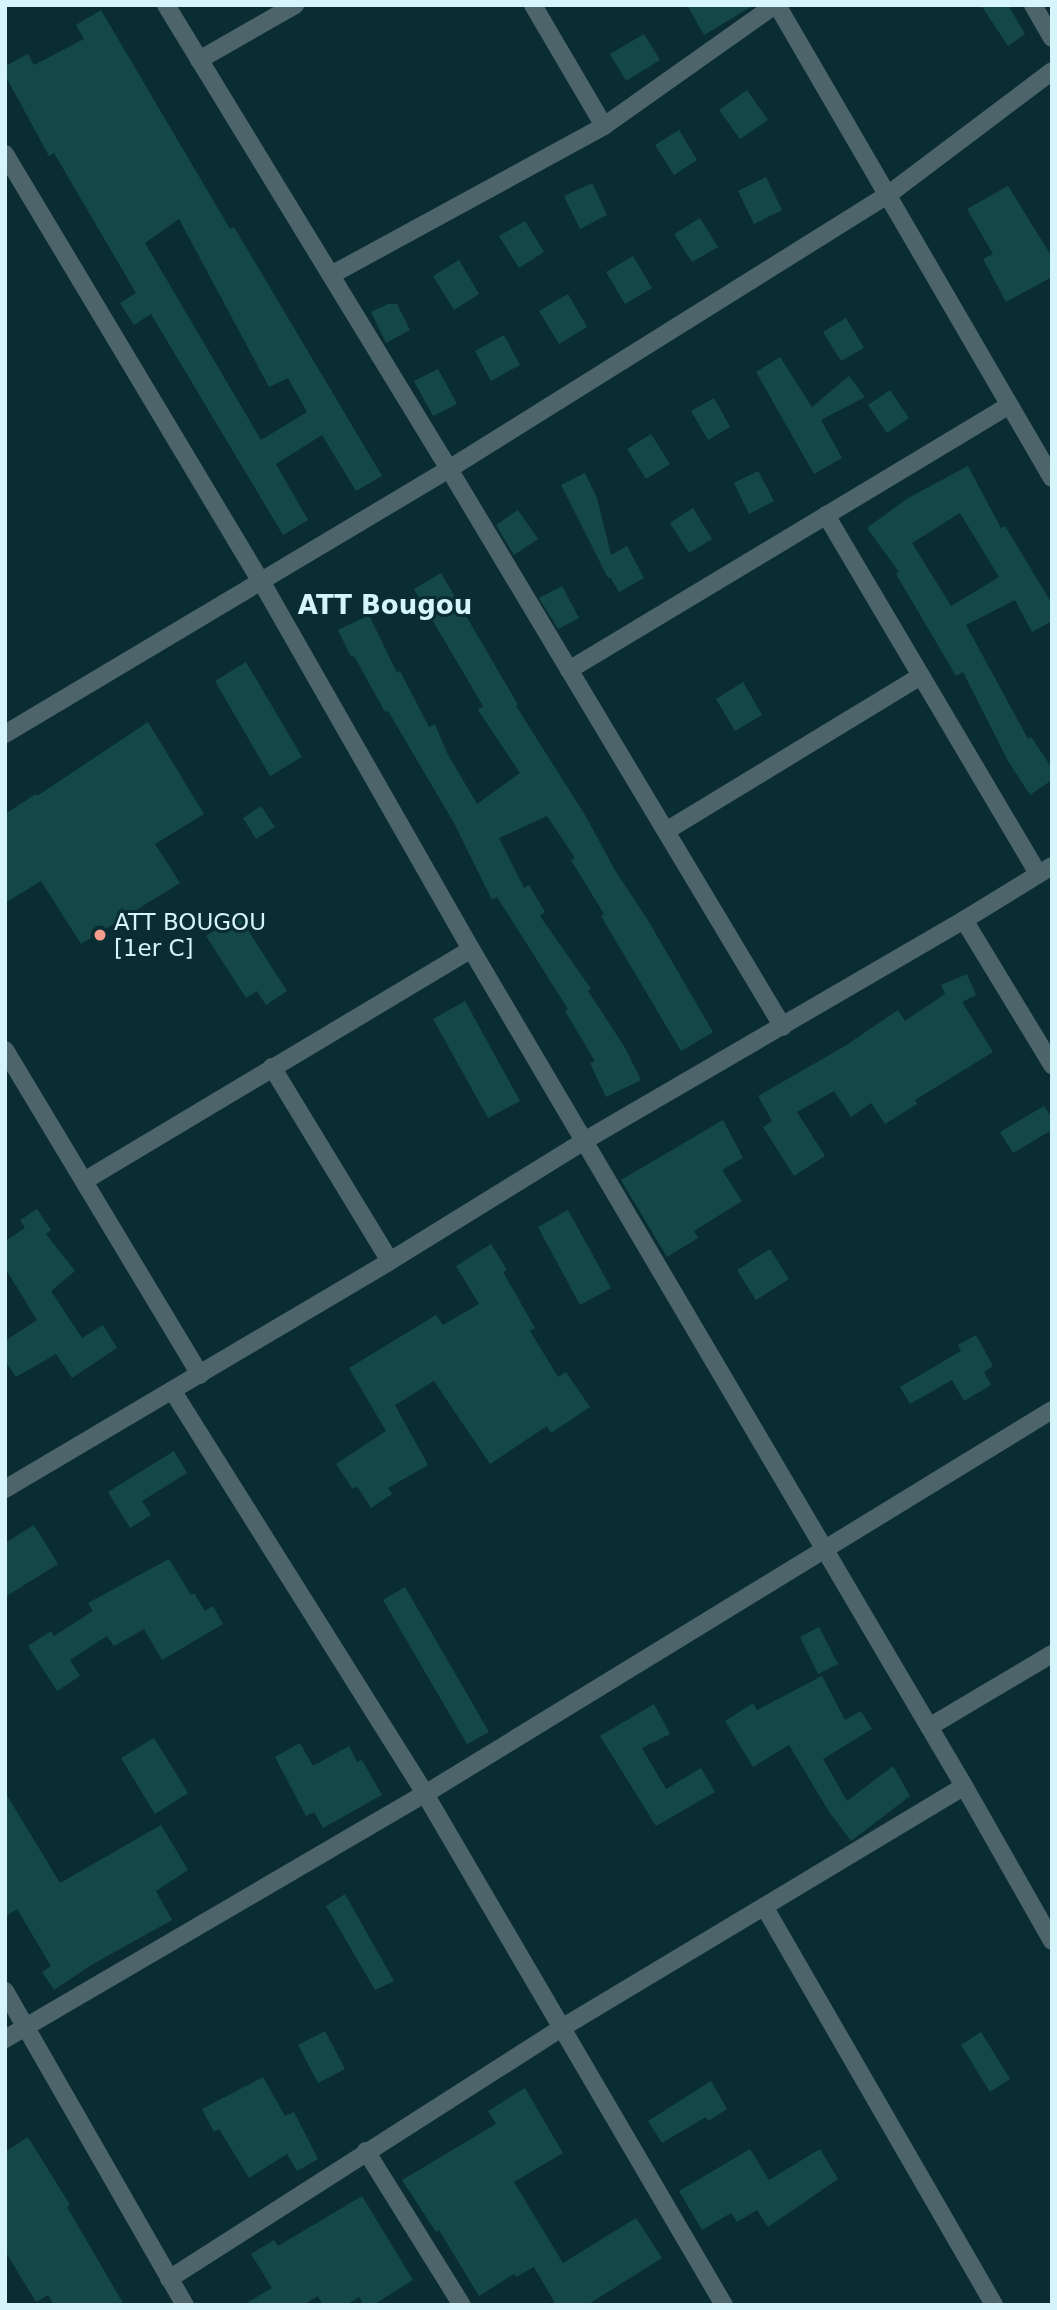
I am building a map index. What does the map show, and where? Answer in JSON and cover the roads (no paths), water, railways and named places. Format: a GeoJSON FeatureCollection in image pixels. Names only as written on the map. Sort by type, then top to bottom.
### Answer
{"type":"FeatureCollection","features":[{"type":"Feature","properties":{"kind":"street"},"geometry":{"type":"LineString","coordinates":[[166,5],[449,469],[783,1027]]}},
{"type":"Feature","properties":{"kind":"street"},"geometry":{"type":"LineString","coordinates":[[199,60],[295,5]]}},
{"type":"Feature","properties":{"kind":"street"},"geometry":{"type":"LineString","coordinates":[[533,5],[604,126]]}},
{"type":"Feature","properties":{"kind":"street"},"geometry":{"type":"LineString","coordinates":[[331,275],[604,126],[776,5],[889,194],[1008,406],[1052,478]]}},
{"type":"Feature","properties":{"kind":"street"},"geometry":{"type":"LineString","coordinates":[[1033,5],[1052,38]]}},
{"type":"Feature","properties":{"kind":"street"},"geometry":{"type":"LineString","coordinates":[[5,734],[449,469],[889,194],[1052,71]]}},
{"type":"Feature","properties":{"kind":"street"},"geometry":{"type":"LineString","coordinates":[[8,167],[261,582],[471,948],[964,1786],[1052,1941]]}},
{"type":"Feature","properties":{"kind":"street"},"geometry":{"type":"LineString","coordinates":[[569,670],[1008,406]]}},
{"type":"Feature","properties":{"kind":"street"},"geometry":{"type":"LineString","coordinates":[[5,1489],[390,1261],[584,1141],[783,1027],[1045,870],[921,676],[826,515]]}},
{"type":"Feature","properties":{"kind":"street"},"geometry":{"type":"LineString","coordinates":[[666,831],[921,676]]}},
{"type":"Feature","properties":{"kind":"street"},"geometry":{"type":"LineString","coordinates":[[964,920],[1052,1065]]}},
{"type":"Feature","properties":{"kind":"street"},"geometry":{"type":"LineString","coordinates":[[84,1181],[471,948]]}},
{"type":"Feature","properties":{"kind":"street"},"geometry":{"type":"LineString","coordinates":[[5,1050],[200,1375]]}},
{"type":"Feature","properties":{"kind":"street"},"geometry":{"type":"LineString","coordinates":[[272,1067],[390,1261]]}},
{"type":"Feature","properties":{"kind":"street"},"geometry":{"type":"LineString","coordinates":[[172,1390],[425,1794],[560,2029],[724,2305]]}},
{"type":"Feature","properties":{"kind":"street"},"geometry":{"type":"LineString","coordinates":[[5,2039],[425,1794],[1052,1410]]}},
{"type":"Feature","properties":{"kind":"street"},"geometry":{"type":"LineString","coordinates":[[929,1727],[1052,1654]]}},
{"type":"Feature","properties":{"kind":"street"},"geometry":{"type":"LineString","coordinates":[[169,2278],[560,2029],[964,1786]]}},
{"type":"Feature","properties":{"kind":"street"},"geometry":{"type":"LineString","coordinates":[[765,1908],[994,2305]]}},
{"type":"Feature","properties":{"kind":"street"},"geometry":{"type":"LineString","coordinates":[[5,1991],[185,2305]]}},
{"type":"Feature","properties":{"kind":"street"},"geometry":{"type":"LineString","coordinates":[[366,2151],[462,2305]]}},
{"type":"Feature","properties":{"kind":"place","name":"ATT BOUGOU [1er C]"},"geometry":{"type":"Point","coordinates":[100,935]}},
{"type":"Feature","properties":{"kind":"district","name":"ATT Bougou"},"geometry":{"type":"Point","coordinates":[385,606]}}]}
